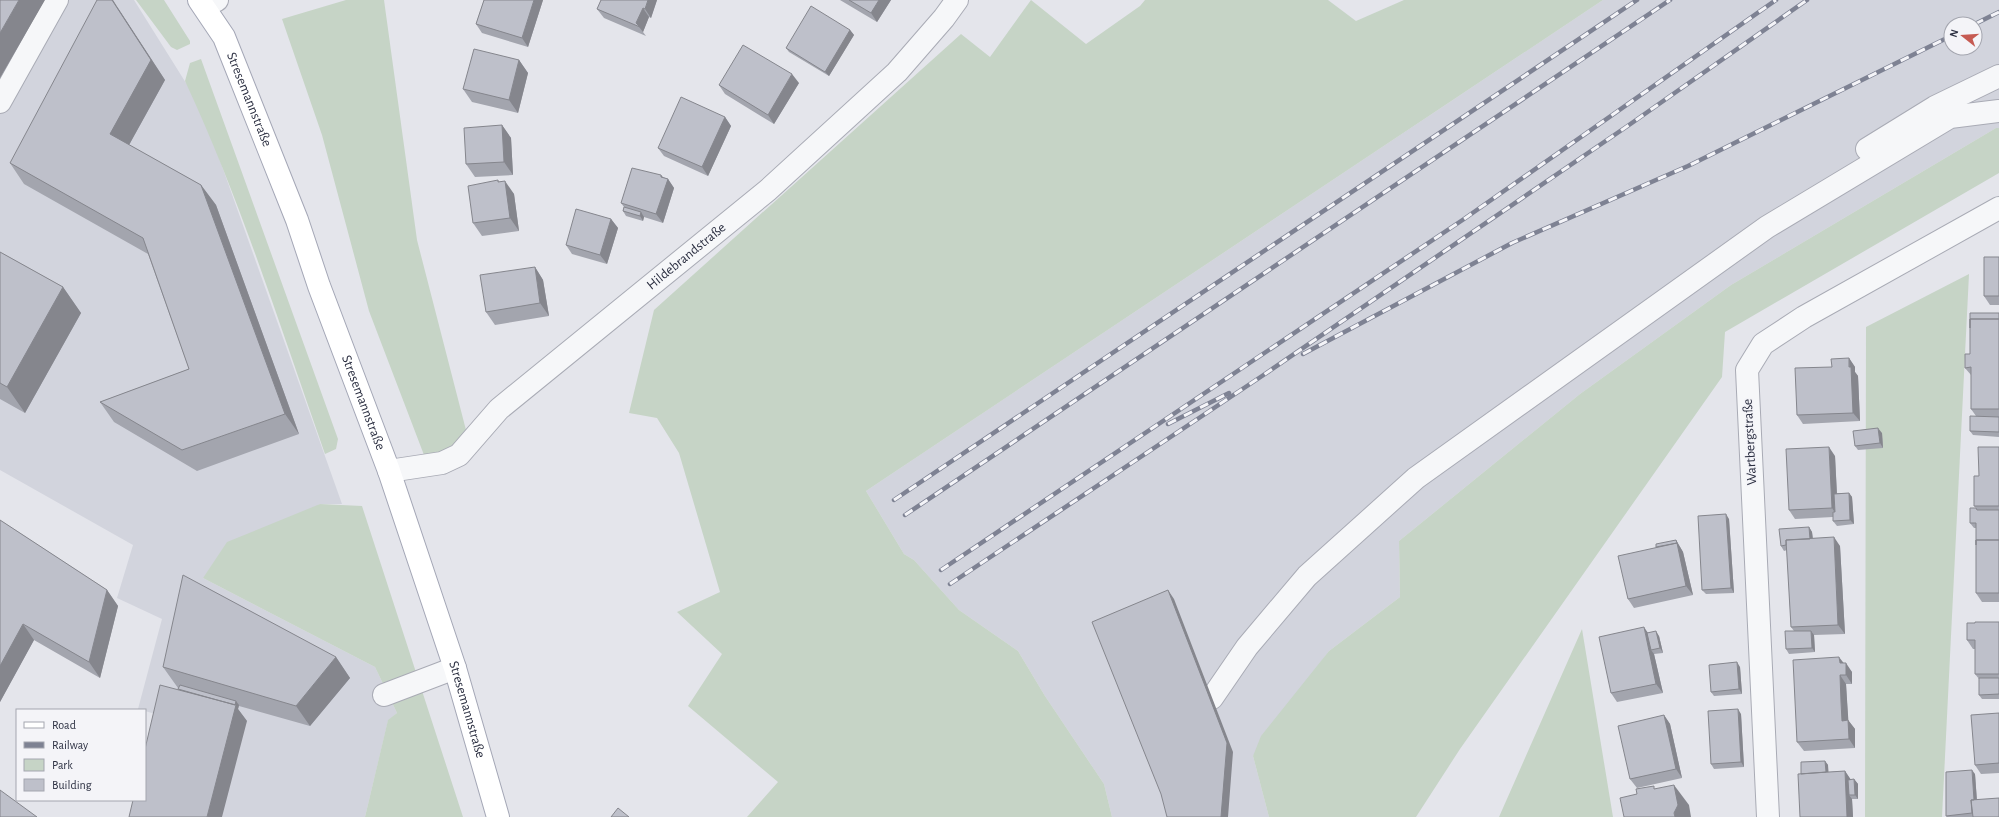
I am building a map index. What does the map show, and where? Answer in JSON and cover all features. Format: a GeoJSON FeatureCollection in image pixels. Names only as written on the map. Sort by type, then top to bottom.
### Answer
{"type":"FeatureCollection","features":[{"type":"Feature","properties":{"kind":"main road","name":"Stresemannstraße"},"geometry":{"type":"LineString","coordinates":[[206,1],[224,37],[297,220],[319,286],[389,471],[455,668],[498,817]]}},
{"type":"Feature","properties":{"kind":"street"},"geometry":{"type":"LineString","coordinates":[[0,102],[57,0]]}},
{"type":"Feature","properties":{"kind":"street","name":"Hildebrandstraße"},"geometry":{"type":"LineString","coordinates":[[389,471],[442,463],[459,455],[499,409],[768,190],[892,77],[944,18],[957,0]]}},
{"type":"Feature","properties":{"kind":"street"},"geometry":{"type":"LineString","coordinates":[[1801,206],[1817,180],[1936,107],[1999,76]]}},
{"type":"Feature","properties":{"kind":"street"},"geometry":{"type":"LineString","coordinates":[[1212,698],[1247,647],[1307,576],[1416,478],[1767,227],[1950,117],[1999,111]]}},
{"type":"Feature","properties":{"kind":"street","name":"Wartbergstraße"},"geometry":{"type":"LineString","coordinates":[[1768,817],[1747,370],[1763,344],[1804,317],[1999,208]]}},
{"type":"Feature","properties":{"kind":"street"},"geometry":{"type":"LineString","coordinates":[[384,695],[455,668]]}},
{"type":"Feature","properties":{"kind":"shaded area"},"geometry":{"type":"Polygon","coordinates":[[[0,0],[134,0],[201,107],[342,504],[320,504],[203,578],[375,667],[397,713],[388,721],[365,817],[135,817],[144,801],[146,801],[159,715],[146,711],[146,709],[138,709],[162,619],[117,598],[133,545],[0,470],[0,0]]]}},
{"type":"Feature","properties":{"kind":"shaded area"},"geometry":{"type":"Polygon","coordinates":[[[1603,0],[1999,0],[1999,128],[1996,128],[1731,285],[1580,394],[1399,541],[1400,597],[1329,651],[1253,756],[1269,817],[1112,817],[1104,784],[1045,696],[1018,651],[959,610],[914,560],[904,554],[866,491],[1603,0]]]}},
{"type":"Feature","properties":{"kind":"green space"},"geometry":{"type":"Polygon","coordinates":[[[136,0],[164,0],[190,41],[190,44],[177,50],[171,47],[136,0]]]}},
{"type":"Feature","properties":{"kind":"green space"},"geometry":{"type":"Polygon","coordinates":[[[346,0],[384,0],[417,240],[467,434],[455,451],[424,455],[369,311],[322,135],[282,19],[346,0]]]}},
{"type":"Feature","properties":{"kind":"green space"},"geometry":{"type":"Polygon","coordinates":[[[1031,0],[1086,44],[1140,6],[1145,0],[1328,0],[1356,21],[1404,0],[1603,0],[866,491],[904,554],[914,560],[959,610],[1018,651],[1045,696],[1104,784],[1112,817],[747,817],[778,782],[688,706],[722,654],[677,612],[720,592],[679,453],[657,418],[629,413],[654,310],[961,34],[990,57],[1031,0]]]}},
{"type":"Feature","properties":{"kind":"green space"},"geometry":{"type":"Polygon","coordinates":[[[201,59],[338,439],[336,449],[325,454],[260,266],[224,172],[185,81],[190,63],[201,59]]]}},
{"type":"Feature","properties":{"kind":"green space"},"geometry":{"type":"Polygon","coordinates":[[[1996,128],[1999,128],[1999,173],[1725,332],[1722,377],[1460,749],[1416,817],[1269,817],[1253,756],[1261,736],[1329,651],[1400,597],[1399,541],[1580,394],[1731,285],[1996,128]]]}},
{"type":"Feature","properties":{"kind":"green space"},"geometry":{"type":"Polygon","coordinates":[[[1969,274],[1942,817],[1865,817],[1866,327],[1969,274]]]}},
{"type":"Feature","properties":{"kind":"green space"},"geometry":{"type":"Polygon","coordinates":[[[320,504],[362,506],[463,817],[365,817],[388,720],[397,713],[375,667],[203,578],[227,542],[320,504]]]}},
{"type":"Feature","properties":{"kind":"green space"},"geometry":{"type":"Polygon","coordinates":[[[1582,629],[1613,817],[1499,817],[1582,629]]]}},
{"type":"Feature","properties":{"kind":"building"},"geometry":{"type":"Polygon","coordinates":[[[0,0],[19,0],[0,33],[0,0]]]}},
{"type":"Feature","properties":{"kind":"building"},"geometry":{"type":"Polygon","coordinates":[[[97,0],[112,0],[151,60],[110,134],[201,185],[285,414],[182,450],[100,402],[189,369],[143,238],[10,163],[97,0]]]}},
{"type":"Feature","properties":{"kind":"building"},"geometry":{"type":"Polygon","coordinates":[[[484,0],[534,0],[522,38],[476,24],[484,0]]]}},
{"type":"Feature","properties":{"kind":"building"},"geometry":{"type":"Polygon","coordinates":[[[601,0],[648,0],[645,9],[643,8],[636,23],[640,27],[597,9],[601,0]]]}},
{"type":"Feature","properties":{"kind":"building"},"geometry":{"type":"Polygon","coordinates":[[[849,0],[879,0],[871,13],[849,0]]]}},
{"type":"Feature","properties":{"kind":"building"},"geometry":{"type":"Polygon","coordinates":[[[811,6],[850,30],[825,72],[786,48],[811,6]]]}},
{"type":"Feature","properties":{"kind":"building"},"geometry":{"type":"Polygon","coordinates":[[[743,45],[792,74],[768,115],[719,85],[743,45]]]}},
{"type":"Feature","properties":{"kind":"building"},"geometry":{"type":"Polygon","coordinates":[[[474,49],[519,60],[509,100],[463,89],[474,49]]]}},
{"type":"Feature","properties":{"kind":"building"},"geometry":{"type":"Polygon","coordinates":[[[681,97],[725,117],[702,167],[658,148],[681,97]]]}},
{"type":"Feature","properties":{"kind":"building"},"geometry":{"type":"Polygon","coordinates":[[[502,125],[504,162],[466,164],[464,128],[502,125]]]}},
{"type":"Feature","properties":{"kind":"building"},"geometry":{"type":"Polygon","coordinates":[[[632,168],[661,175],[661,177],[668,179],[656,214],[621,203],[632,168]]]}},
{"type":"Feature","properties":{"kind":"building"},"geometry":{"type":"Polygon","coordinates":[[[498,180],[498,182],[505,181],[510,218],[473,223],[468,186],[498,180]]]}},
{"type":"Feature","properties":{"kind":"building"},"geometry":{"type":"Polygon","coordinates":[[[624,207],[641,212],[640,216],[623,211],[624,207]]]}},
{"type":"Feature","properties":{"kind":"building"},"geometry":{"type":"Polygon","coordinates":[[[576,209],[611,219],[600,255],[566,245],[576,209]]]}},
{"type":"Feature","properties":{"kind":"building"},"geometry":{"type":"Polygon","coordinates":[[[0,252],[63,287],[7,387],[0,383],[0,252]]]}},
{"type":"Feature","properties":{"kind":"building"},"geometry":{"type":"Polygon","coordinates":[[[1984,257],[1999,257],[1999,296],[1984,296],[1984,257]]]}},
{"type":"Feature","properties":{"kind":"building"},"geometry":{"type":"Polygon","coordinates":[[[535,267],[540,303],[486,312],[480,275],[535,267]]]}},
{"type":"Feature","properties":{"kind":"building"},"geometry":{"type":"Polygon","coordinates":[[[1970,313],[1999,313],[1999,319],[1970,319],[1970,313]]]}},
{"type":"Feature","properties":{"kind":"building"},"geometry":{"type":"Polygon","coordinates":[[[1970,319],[1999,319],[1999,409],[1971,409],[1971,367],[1965,368],[1965,354],[1970,354],[1970,319]]]}},
{"type":"Feature","properties":{"kind":"building"},"geometry":{"type":"Polygon","coordinates":[[[1849,358],[1849,367],[1851,367],[1853,413],[1797,415],[1795,368],[1832,367],[1831,359],[1849,358]]]}},
{"type":"Feature","properties":{"kind":"building"},"geometry":{"type":"Polygon","coordinates":[[[1970,416],[1999,417],[1999,432],[1970,431],[1970,416]]]}},
{"type":"Feature","properties":{"kind":"building"},"geometry":{"type":"Polygon","coordinates":[[[1878,428],[1880,443],[1855,446],[1853,431],[1878,428]]]}},
{"type":"Feature","properties":{"kind":"building"},"geometry":{"type":"Polygon","coordinates":[[[1829,447],[1832,508],[1789,510],[1786,449],[1829,447]]]}},
{"type":"Feature","properties":{"kind":"building"},"geometry":{"type":"Polygon","coordinates":[[[1978,447],[1999,447],[1999,506],[1974,506],[1974,476],[1979,476],[1978,447]]]}},
{"type":"Feature","properties":{"kind":"building"},"geometry":{"type":"Polygon","coordinates":[[[1849,493],[1850,520],[1833,521],[1833,512],[1835,512],[1834,494],[1849,493]]]}},
{"type":"Feature","properties":{"kind":"building"},"geometry":{"type":"Polygon","coordinates":[[[1970,508],[1976,508],[1977,510],[1999,510],[1999,540],[1976,540],[1976,523],[1970,523],[1970,508]]]}},
{"type":"Feature","properties":{"kind":"building"},"geometry":{"type":"Polygon","coordinates":[[[1726,514],[1731,588],[1702,590],[1698,516],[1726,514]]]}},
{"type":"Feature","properties":{"kind":"building"},"geometry":{"type":"Polygon","coordinates":[[[0,520],[107,590],[89,662],[23,624],[0,666],[0,520]]]}},
{"type":"Feature","properties":{"kind":"building"},"geometry":{"type":"Polygon","coordinates":[[[1809,527],[1810,539],[1786,540],[1786,545],[1781,546],[1779,529],[1809,527]]]}},
{"type":"Feature","properties":{"kind":"building"},"geometry":{"type":"Polygon","coordinates":[[[1834,537],[1838,625],[1791,627],[1786,540],[1834,537]]]}},
{"type":"Feature","properties":{"kind":"building"},"geometry":{"type":"Polygon","coordinates":[[[1676,540],[1677,543],[1656,547],[1656,544],[1676,540]]]}},
{"type":"Feature","properties":{"kind":"building"},"geometry":{"type":"Polygon","coordinates":[[[1976,540],[1999,540],[1999,593],[1976,593],[1976,540]]]}},
{"type":"Feature","properties":{"kind":"building"},"geometry":{"type":"Polygon","coordinates":[[[1677,543],[1686,586],[1628,599],[1618,556],[1677,543]]]}},
{"type":"Feature","properties":{"kind":"building"},"geometry":{"type":"Polygon","coordinates":[[[183,575],[336,657],[296,706],[163,667],[183,575]]]}},
{"type":"Feature","properties":{"kind":"building"},"geometry":{"type":"Polygon","coordinates":[[[1168,590],[1227,743],[1221,817],[1167,817],[1161,794],[1092,622],[1168,590]]]}},
{"type":"Feature","properties":{"kind":"building"},"geometry":{"type":"Polygon","coordinates":[[[1999,622],[1999,674],[1975,674],[1975,640],[1967,640],[1967,623],[1999,622]]]}},
{"type":"Feature","properties":{"kind":"building"},"geometry":{"type":"Polygon","coordinates":[[[1644,627],[1656,684],[1611,693],[1599,637],[1644,627]]]}},
{"type":"Feature","properties":{"kind":"building"},"geometry":{"type":"Polygon","coordinates":[[[1656,631],[1660,648],[1651,650],[1647,633],[1656,631]]]}},
{"type":"Feature","properties":{"kind":"building"},"geometry":{"type":"Polygon","coordinates":[[[1785,631],[1811,631],[1812,648],[1786,649],[1785,631]]]}},
{"type":"Feature","properties":{"kind":"building"},"geometry":{"type":"Polygon","coordinates":[[[1839,657],[1840,663],[1846,663],[1846,675],[1840,675],[1841,702],[1842,721],[1848,720],[1849,739],[1797,742],[1793,660],[1839,657]]]}},
{"type":"Feature","properties":{"kind":"building"},"geometry":{"type":"Polygon","coordinates":[[[1737,662],[1739,689],[1711,692],[1709,665],[1737,662]]]}},
{"type":"Feature","properties":{"kind":"building"},"geometry":{"type":"Polygon","coordinates":[[[1979,678],[1999,678],[1999,694],[1979,695],[1979,678]]]}},
{"type":"Feature","properties":{"kind":"building"},"geometry":{"type":"Polygon","coordinates":[[[160,685],[236,705],[207,817],[129,817],[133,801],[146,801],[146,745],[160,685]]]}},
{"type":"Feature","properties":{"kind":"building"},"geometry":{"type":"Polygon","coordinates":[[[180,685],[236,701],[235,705],[178,689],[180,685]]]}},
{"type":"Feature","properties":{"kind":"building"},"geometry":{"type":"Polygon","coordinates":[[[1738,709],[1741,762],[1711,764],[1708,711],[1738,709]]]}},
{"type":"Feature","properties":{"kind":"building"},"geometry":{"type":"Polygon","coordinates":[[[1999,713],[1999,763],[1975,765],[1971,715],[1999,713]]]}},
{"type":"Feature","properties":{"kind":"building"},"geometry":{"type":"Polygon","coordinates":[[[1664,715],[1676,769],[1630,779],[1618,726],[1664,715]]]}},
{"type":"Feature","properties":{"kind":"building"},"geometry":{"type":"Polygon","coordinates":[[[1825,761],[1826,772],[1801,774],[1801,762],[1825,761]]]}},
{"type":"Feature","properties":{"kind":"building"},"geometry":{"type":"Polygon","coordinates":[[[1972,770],[1974,800],[1971,800],[1972,813],[1946,816],[1946,772],[1972,770]]]}},
{"type":"Feature","properties":{"kind":"building"},"geometry":{"type":"Polygon","coordinates":[[[1845,771],[1847,817],[1800,817],[1798,774],[1845,771]]]}},
{"type":"Feature","properties":{"kind":"building"},"geometry":{"type":"Polygon","coordinates":[[[1854,779],[1855,795],[1849,795],[1848,780],[1854,779]]]}},
{"type":"Feature","properties":{"kind":"building"},"geometry":{"type":"Polygon","coordinates":[[[1674,785],[1678,805],[1674,813],[1675,817],[1624,817],[1620,798],[1637,794],[1636,789],[1654,786],[1654,789],[1674,785]]]}},
{"type":"Feature","properties":{"kind":"building"},"geometry":{"type":"Polygon","coordinates":[[[0,790],[37,817],[0,817],[0,790]]]}},
{"type":"Feature","properties":{"kind":"building"},"geometry":{"type":"Polygon","coordinates":[[[1999,798],[1999,817],[1973,817],[1971,800],[1999,798]]]}},
{"type":"Feature","properties":{"kind":"building"},"geometry":{"type":"Polygon","coordinates":[[[618,808],[629,817],[611,817],[618,808]]]}},
{"type":"Feature","properties":{"kind":"railway"},"geometry":{"type":"LineString","coordinates":[[894,500],[1637,0]]}},
{"type":"Feature","properties":{"kind":"railway"},"geometry":{"type":"LineString","coordinates":[[905,515],[1670,0]]}},
{"type":"Feature","properties":{"kind":"railway"},"geometry":{"type":"LineString","coordinates":[[941,570],[1464,219],[1776,0]]}},
{"type":"Feature","properties":{"kind":"railway"},"geometry":{"type":"LineString","coordinates":[[950,584],[1265,374],[1629,125],[1807,0]]}},
{"type":"Feature","properties":{"kind":"railway"},"geometry":{"type":"LineString","coordinates":[[1983,20],[1999,12]]}},
{"type":"Feature","properties":{"kind":"railway"},"geometry":{"type":"LineString","coordinates":[[1303,354],[1512,243],[1688,166],[1943,40]]}},
{"type":"Feature","properties":{"kind":"railway"},"geometry":{"type":"LineString","coordinates":[[1168,424],[1229,393]]}}]}
